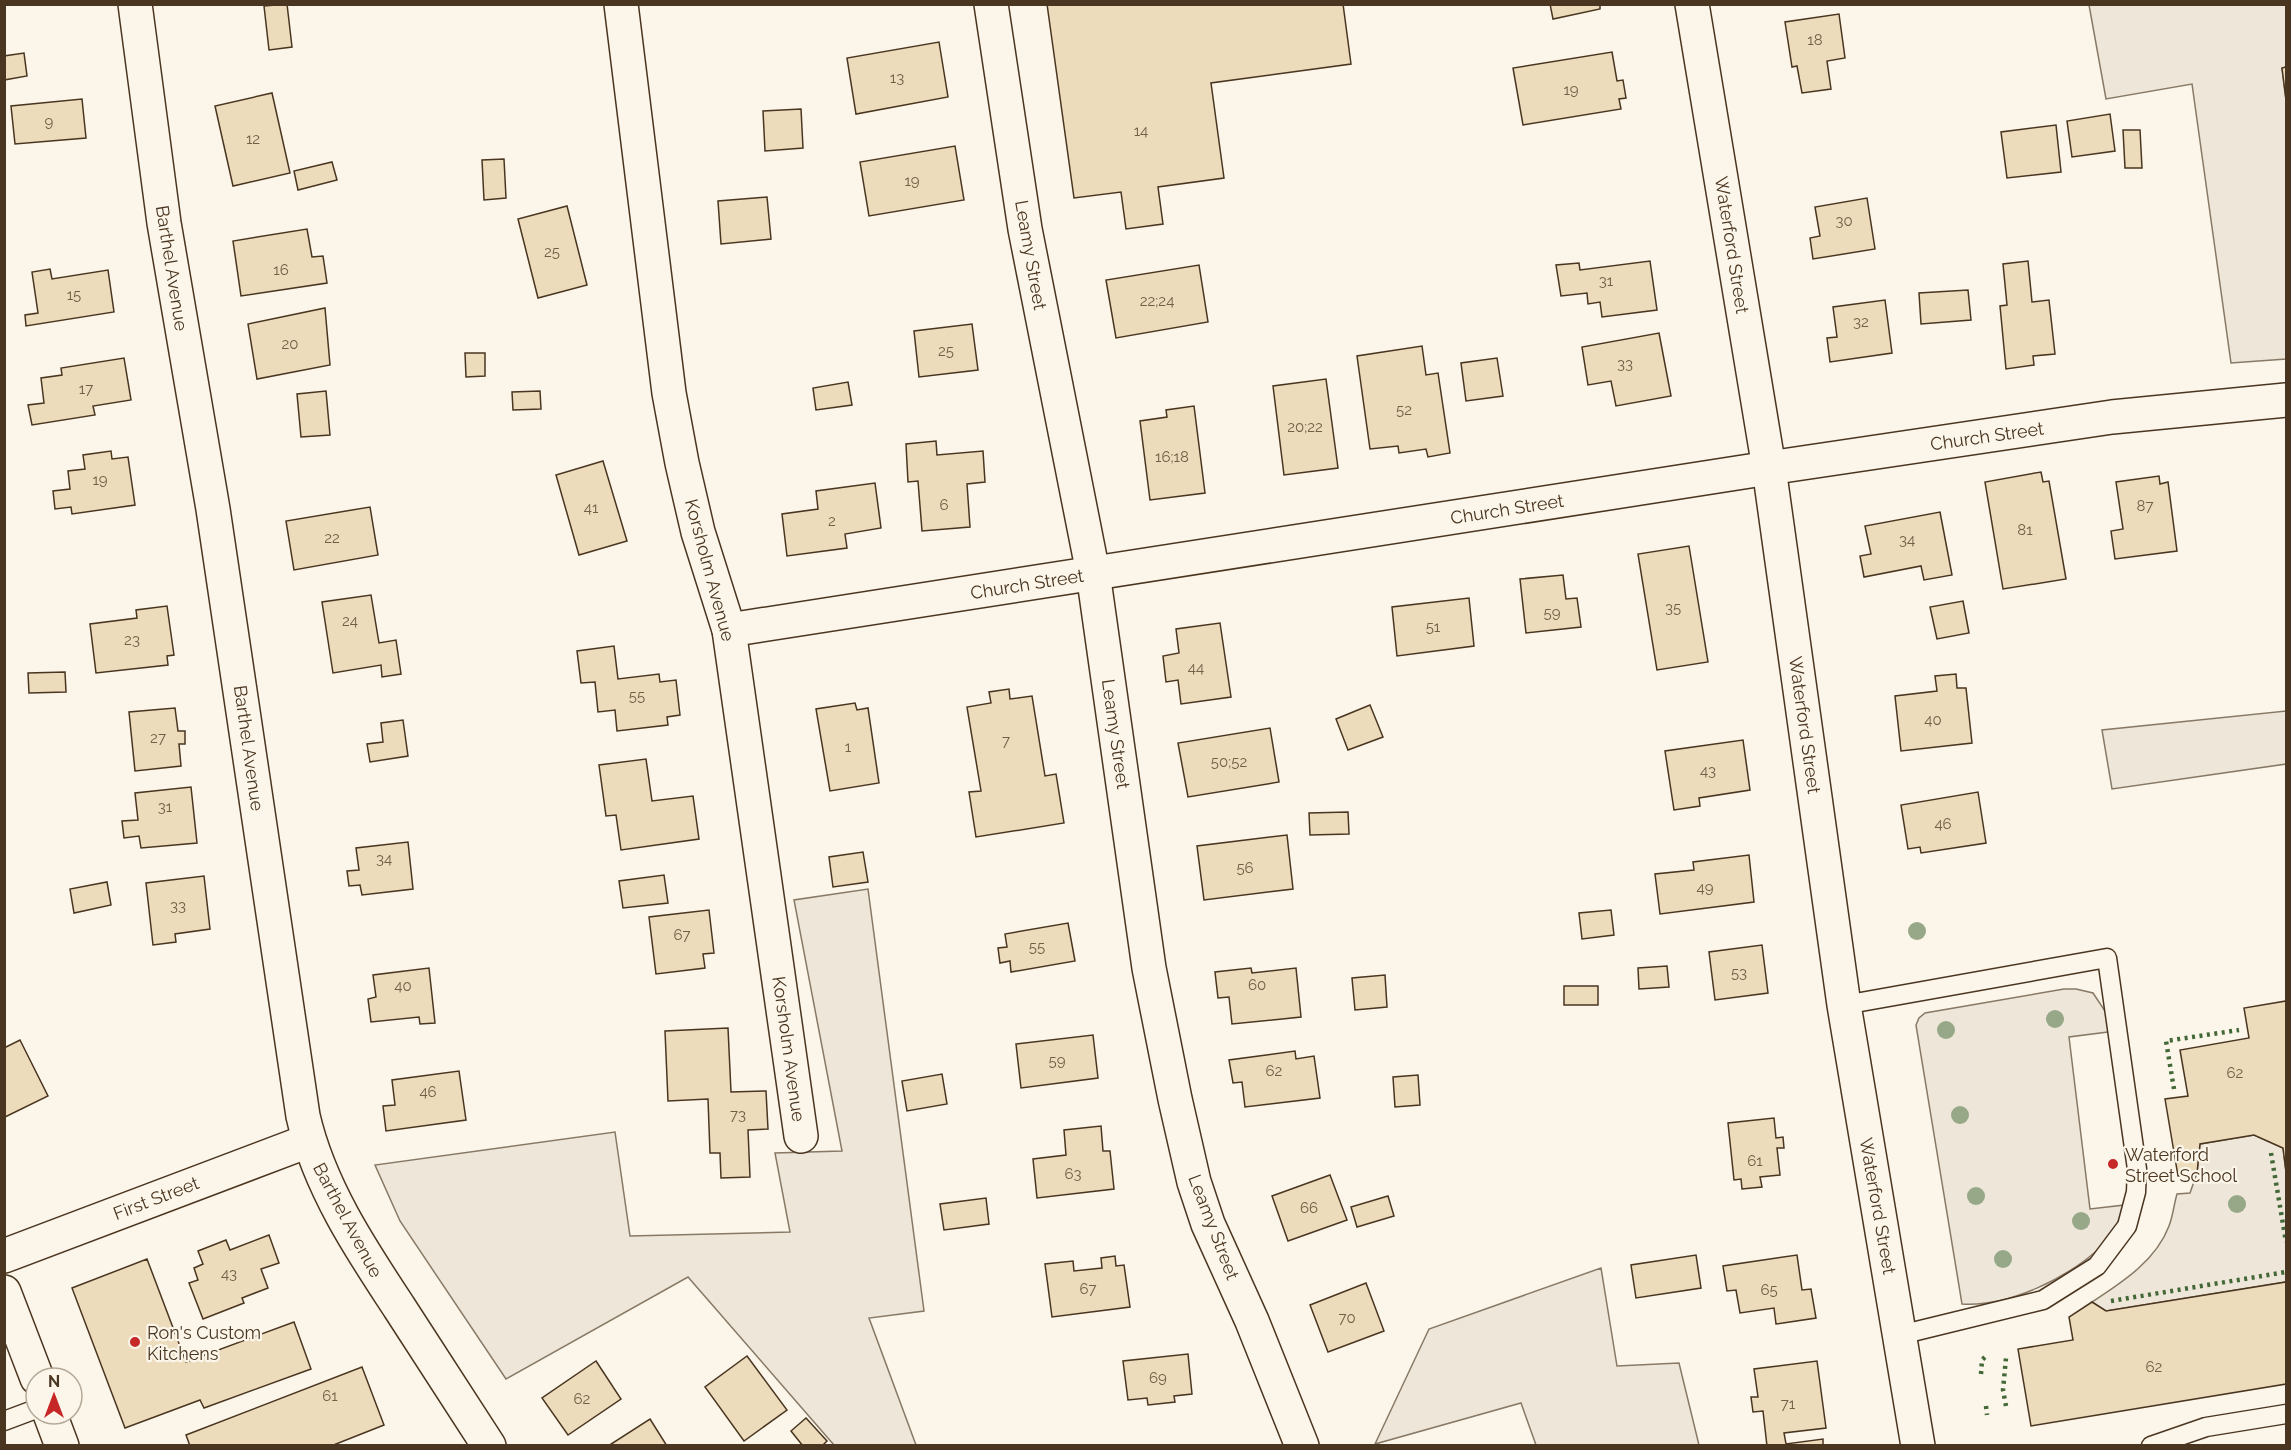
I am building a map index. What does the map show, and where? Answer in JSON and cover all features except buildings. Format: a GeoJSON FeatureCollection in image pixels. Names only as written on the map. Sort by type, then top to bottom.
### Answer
{"type":"FeatureCollection","features":[{"type":"Feature","properties":{"kind":"street","name":"Barthel Avenue"},"geometry":{"type":"LineString","coordinates":[[135,4],[164,223],[213,509],[308,1141],[357,1243],[489,1446]]}},
{"type":"Feature","properties":{"kind":"street","name":"Korsholm Avenue"},"geometry":{"type":"LineString","coordinates":[[621,4],[669,393],[681,463],[698,532],[729,630],[801,1136]]}},
{"type":"Feature","properties":{"kind":"street","name":"Leamy Street"},"geometry":{"type":"LineString","coordinates":[[991,4],[1025,229],[1093,573],[1149,968],[1175,1100],[1194,1182],[1208,1224],[1252,1321],[1302,1446]]}},
{"type":"Feature","properties":{"kind":"street","name":"Waterford Street"},"geometry":{"type":"LineString","coordinates":[[1692,4],[1770,468],[1844,1005],[1918,1446]]}},
{"type":"Feature","properties":{"kind":"street","name":"Church Street"},"geometry":{"type":"LineString","coordinates":[[729,630],[2112,417],[2286,400]]}},
{"type":"Feature","properties":{"kind":"street","name":"First Street"},"geometry":{"type":"LineString","coordinates":[[4,1256],[308,1141]]}},
{"type":"Feature","properties":{"kind":"street"},"geometry":{"type":"LineString","coordinates":[[4,1292],[32,1366]]}},
{"type":"Feature","properties":{"kind":"street"},"geometry":{"type":"LineString","coordinates":[[54,1426],[62,1446]]}},
{"type":"Feature","properties":{"kind":"lane"},"geometry":{"type":"LineString","coordinates":[[1844,1005],[2106,957],[2137,1169],[2136,1192],[2127,1226],[2097,1266],[2043,1300],[1900,1335]]}},
{"type":"Feature","properties":{"kind":"lane"},"geometry":{"type":"LineString","coordinates":[[4,1421],[24,1414]]}},
{"type":"Feature","properties":{"kind":"lane"},"geometry":{"type":"LineString","coordinates":[[2151,1446],[2206,1427],[2286,1414]]}},
{"type":"Feature","properties":{"kind":"shaded area"},"geometry":{"type":"Polygon","coordinates":[[[2089,5],[2286,5],[2286,67],[2282,68],[2286,100],[2286,359],[2231,363],[2192,84],[2106,99],[2089,5]]]}},
{"type":"Feature","properties":{"kind":"shaded area"},"geometry":{"type":"Polygon","coordinates":[[[2286,711],[2286,764],[2112,789],[2102,730],[2286,711]]]}},
{"type":"Feature","properties":{"kind":"shaded area"},"geometry":{"type":"Polygon","coordinates":[[[868,889],[924,1311],[869,1318],[916,1445],[834,1445],[688,1277],[506,1379],[400,1221],[375,1165],[615,1132],[630,1236],[790,1232],[775,1153],[842,1151],[794,900],[868,889]]]}},
{"type":"Feature","properties":{"kind":"shaded area"},"geometry":{"type":"Polygon","coordinates":[[[2064,989],[2093,993],[2111,1020],[2111,1030],[2108,1032],[2069,1037],[2090,1209],[2125,1205],[2116,1227],[2106,1242],[2072,1269],[2037,1288],[2018,1295],[1999,1301],[1962,1304],[1916,1025],[1925,1013],[2064,989]]]}},
{"type":"Feature","properties":{"kind":"shaded area"},"geometry":{"type":"Polygon","coordinates":[[[2254,1135],[2283,1148],[2286,1172],[2286,1282],[2106,1311],[2092,1302],[2136,1270],[2156,1250],[2172,1218],[2177,1194],[2190,1193],[2197,1173],[2200,1144],[2254,1135]]]}},
{"type":"Feature","properties":{"kind":"shaded area"},"geometry":{"type":"Polygon","coordinates":[[[1601,1268],[1617,1366],[1679,1363],[1699,1445],[1536,1445],[1521,1403],[1375,1444],[1429,1329],[1601,1268]]]}},
{"type":"Feature","properties":{"kind":"hedge"},"geometry":{"type":"LineString","coordinates":[[2174,1089],[2166,1041],[2239,1030]]}},
{"type":"Feature","properties":{"kind":"hedge"},"geometry":{"type":"LineString","coordinates":[[2271,1153],[2286,1242]]}},
{"type":"Feature","properties":{"kind":"hedge"},"geometry":{"type":"LineString","coordinates":[[2111,1301],[2286,1272]]}},
{"type":"Feature","properties":{"kind":"hedge"},"geometry":{"type":"LineString","coordinates":[[1981,1374],[1982,1360],[1986,1356]]}},
{"type":"Feature","properties":{"kind":"hedge"},"geometry":{"type":"LineString","coordinates":[[2006,1358],[2003,1390],[2006,1406]]}},
{"type":"Feature","properties":{"kind":"hedge"},"geometry":{"type":"LineString","coordinates":[[1986,1406],[1987,1415]]}},
{"type":"Feature","properties":{"kind":"place","name":"Waterford Street School"},"geometry":{"type":"Point","coordinates":[2113,1164]}},
{"type":"Feature","properties":{"kind":"place","name":"Ron's Custom Kitchens"},"geometry":{"type":"Point","coordinates":[135,1342]}}]}
